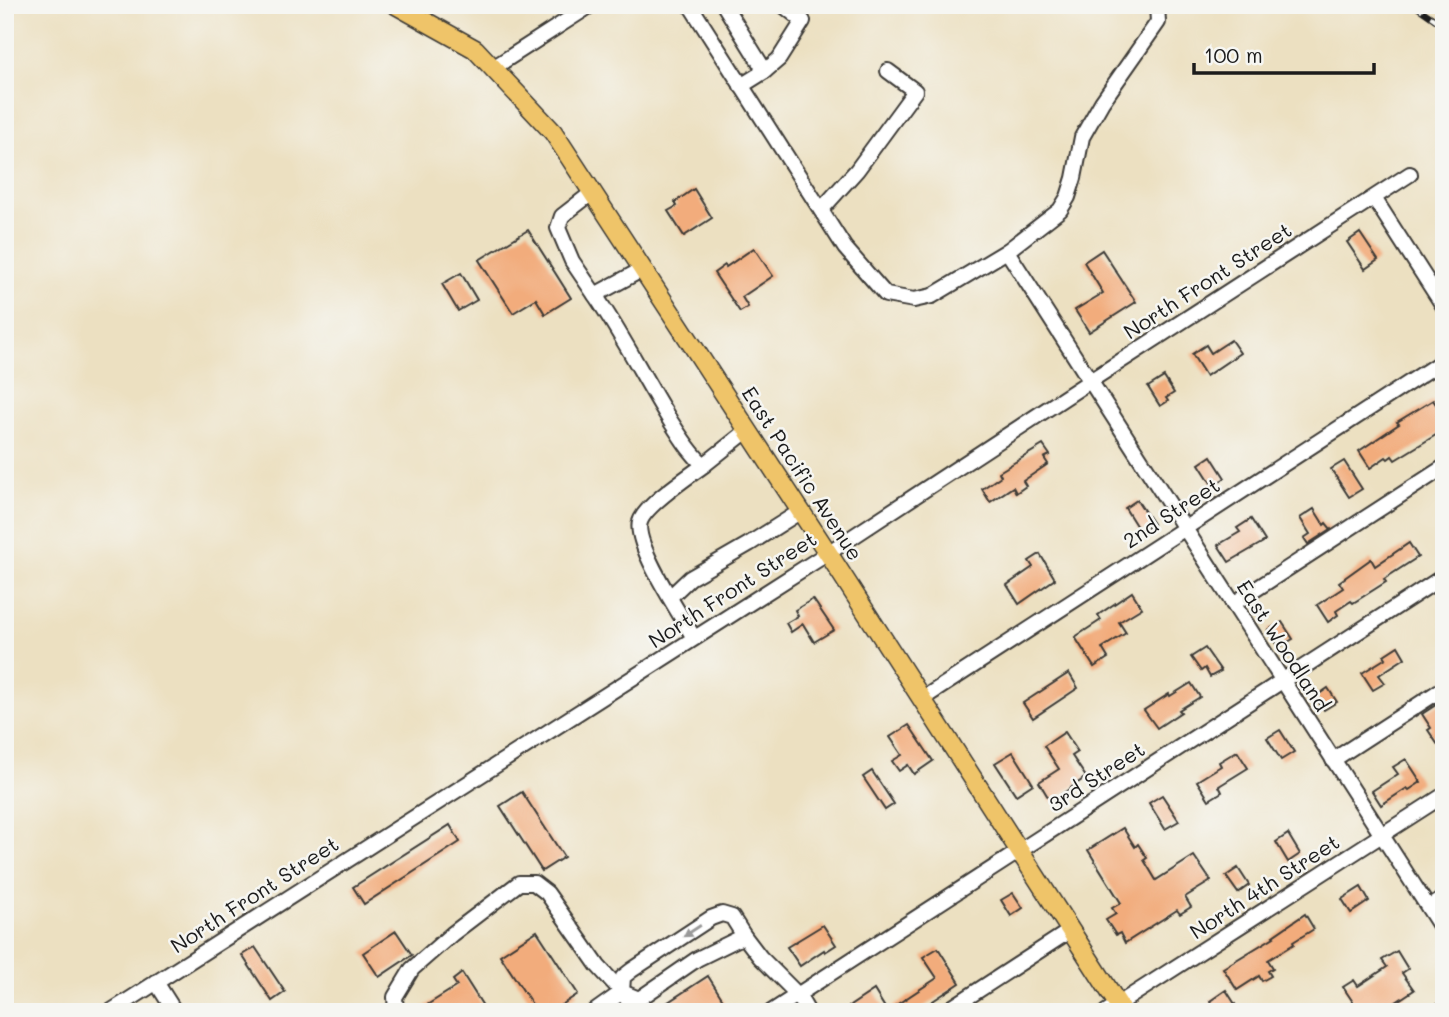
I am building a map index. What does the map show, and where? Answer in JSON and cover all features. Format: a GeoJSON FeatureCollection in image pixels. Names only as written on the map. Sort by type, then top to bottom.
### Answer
{"type":"FeatureCollection","features":[{"type":"Feature","properties":{"kind":"main road","name":"East Pacific Avenue"},"geometry":{"type":"LineString","coordinates":[[396,5],[475,49],[553,132],[1071,930],[1116,1009]]}},
{"type":"Feature","properties":{"kind":"street"},"geometry":{"type":"LineString","coordinates":[[494,68],[591,5]]}},
{"type":"Feature","properties":{"kind":"street"},"geometry":{"type":"LineString","coordinates":[[690,5],[845,248],[886,295],[914,300],[932,296],[1007,251],[1060,210],[1068,197],[1074,178],[1082,138],[1102,102],[1158,22],[1157,5]]}},
{"type":"Feature","properties":{"kind":"street"},"geometry":{"type":"LineString","coordinates":[[724,5],[765,71]]}},
{"type":"Feature","properties":{"kind":"street"},"geometry":{"type":"LineString","coordinates":[[741,86],[779,59],[803,21],[783,5]]}},
{"type":"Feature","properties":{"kind":"street"},"geometry":{"type":"LineString","coordinates":[[821,210],[857,170],[915,91],[888,71]]}},
{"type":"Feature","properties":{"kind":"street","name":"North Front Street"},"geometry":{"type":"LineString","coordinates":[[110,1012],[828,553],[1410,174]]}},
{"type":"Feature","properties":{"kind":"street"},"geometry":{"type":"LineString","coordinates":[[593,192],[562,216],[558,228],[572,261],[607,312],[655,396],[693,455],[704,465]]}},
{"type":"Feature","properties":{"kind":"street"},"geometry":{"type":"LineString","coordinates":[[1374,198],[1444,307]]}},
{"type":"Feature","properties":{"kind":"street","name":"East Woodland"},"geometry":{"type":"LineString","coordinates":[[1007,251],[1444,932]]}},
{"type":"Feature","properties":{"kind":"street"},"geometry":{"type":"LineString","coordinates":[[595,295],[643,269]]}},
{"type":"Feature","properties":{"kind":"street","name":"2nd Street"},"geometry":{"type":"LineString","coordinates":[[922,699],[1444,360]]}},
{"type":"Feature","properties":{"kind":"street"},"geometry":{"type":"LineString","coordinates":[[694,638],[660,581],[640,538],[640,522],[655,502],[748,430]]}},
{"type":"Feature","properties":{"kind":"street"},"geometry":{"type":"LineString","coordinates":[[1233,604],[1444,467]]}},
{"type":"Feature","properties":{"kind":"street"},"geometry":{"type":"LineString","coordinates":[[670,597],[690,578],[801,511]]}},
{"type":"Feature","properties":{"kind":"street","name":"3rd Street"},"geometry":{"type":"LineString","coordinates":[[771,1012],[1444,576]]}},
{"type":"Feature","properties":{"kind":"street"},"geometry":{"type":"LineString","coordinates":[[1333,760],[1444,688]]}},
{"type":"Feature","properties":{"kind":"street","name":"North 4th Street"},"geometry":{"type":"LineString","coordinates":[[1116,1009],[1444,795]]}},
{"type":"Feature","properties":{"kind":"street"},"geometry":{"type":"LineString","coordinates":[[396,1012],[395,997],[412,969],[452,934],[519,883],[534,883],[547,893],[598,966],[622,992],[635,1012]]}},
{"type":"Feature","properties":{"kind":"street"},"geometry":{"type":"LineString","coordinates":[[1429,908],[1444,898]]}},
{"type":"Feature","properties":{"kind":"street"},"geometry":{"type":"LineString","coordinates":[[622,992],[622,977],[711,918],[722,914],[732,917],[760,957],[797,995],[808,1012]]}},
{"type":"Feature","properties":{"kind":"street"},"geometry":{"type":"LineString","coordinates":[[945,1012],[1071,930]]}},
{"type":"Feature","properties":{"kind":"street"},"geometry":{"type":"LineString","coordinates":[[622,992],[639,999],[697,959],[744,936]]}},
{"type":"Feature","properties":{"kind":"street"},"geometry":{"type":"LineString","coordinates":[[156,982],[175,1012]]}},
{"type":"Feature","properties":{"kind":"street"},"geometry":{"type":"LineString","coordinates":[[594,1012],[622,992]]}},
{"type":"Feature","properties":{"kind":"street"},"geometry":{"type":"LineString","coordinates":[[1439,1012],[1444,1009]]}},
{"type":"Feature","properties":{"kind":"building"},"geometry":{"type":"Polygon","coordinates":[[[694,189],[712,218],[684,236],[668,211],[677,206],[675,202],[694,189]]]}},
{"type":"Feature","properties":{"kind":"building"},"geometry":{"type":"Polygon","coordinates":[[[528,230],[571,298],[545,314],[536,299],[513,313],[479,260],[528,230]]]}},
{"type":"Feature","properties":{"kind":"building"},"geometry":{"type":"Polygon","coordinates":[[[1360,233],[1378,260],[1365,269],[1347,242],[1360,233]]]}},
{"type":"Feature","properties":{"kind":"building"},"geometry":{"type":"Polygon","coordinates":[[[754,248],[773,276],[742,297],[748,307],[740,312],[714,273],[754,248]]]}},
{"type":"Feature","properties":{"kind":"building"},"geometry":{"type":"Polygon","coordinates":[[[1102,250],[1136,302],[1089,332],[1075,310],[1103,293],[1084,262],[1102,250]]]}},
{"type":"Feature","properties":{"kind":"building"},"geometry":{"type":"Polygon","coordinates":[[[461,273],[477,300],[458,311],[442,284],[461,273]]]}},
{"type":"Feature","properties":{"kind":"building"},"geometry":{"type":"Polygon","coordinates":[[[1231,340],[1240,353],[1206,376],[1192,354],[1206,345],[1211,353],[1231,340]]]}},
{"type":"Feature","properties":{"kind":"building"},"geometry":{"type":"Polygon","coordinates":[[[1164,377],[1174,393],[1160,406],[1148,387],[1164,377]]]}},
{"type":"Feature","properties":{"kind":"building"},"geometry":{"type":"Polygon","coordinates":[[[1433,400],[1444,416],[1444,430],[1395,460],[1392,456],[1388,459],[1386,457],[1370,468],[1359,451],[1399,424],[1397,422],[1433,400]]]}},
{"type":"Feature","properties":{"kind":"building"},"geometry":{"type":"Polygon","coordinates":[[[1043,445],[1050,455],[1044,458],[1048,464],[1023,481],[1026,486],[1016,493],[1013,487],[990,502],[982,489],[1001,476],[999,472],[1043,445]]]}},
{"type":"Feature","properties":{"kind":"building"},"geometry":{"type":"Polygon","coordinates":[[[1211,456],[1225,478],[1213,486],[1199,464],[1211,456]]]}},
{"type":"Feature","properties":{"kind":"building"},"geometry":{"type":"Polygon","coordinates":[[[1344,461],[1362,489],[1349,497],[1331,469],[1344,461]]]}},
{"type":"Feature","properties":{"kind":"building"},"geometry":{"type":"Polygon","coordinates":[[[1137,500],[1153,524],[1140,532],[1125,508],[1137,500]]]}},
{"type":"Feature","properties":{"kind":"building"},"geometry":{"type":"Polygon","coordinates":[[[1314,509],[1324,525],[1326,523],[1331,529],[1308,544],[1304,538],[1310,534],[1300,518],[1314,509]]]}},
{"type":"Feature","properties":{"kind":"building"},"geometry":{"type":"Polygon","coordinates":[[[1251,519],[1265,541],[1229,562],[1218,545],[1240,532],[1237,528],[1251,519]]]}},
{"type":"Feature","properties":{"kind":"building"},"geometry":{"type":"Polygon","coordinates":[[[1409,543],[1418,557],[1384,579],[1386,582],[1336,611],[1338,615],[1328,622],[1317,605],[1343,588],[1339,582],[1371,559],[1375,566],[1409,543]]]}},
{"type":"Feature","properties":{"kind":"building"},"geometry":{"type":"Polygon","coordinates":[[[1040,554],[1055,579],[1019,604],[1007,585],[1033,567],[1029,561],[1040,554]]]}},
{"type":"Feature","properties":{"kind":"building"},"geometry":{"type":"Polygon","coordinates":[[[1132,592],[1142,608],[1119,622],[1126,633],[1102,648],[1108,658],[1094,667],[1075,637],[1101,620],[1098,615],[1132,592]]]}},
{"type":"Feature","properties":{"kind":"building"},"geometry":{"type":"Polygon","coordinates":[[[813,599],[834,630],[814,642],[803,624],[791,632],[786,623],[798,616],[795,610],[813,599]]]}},
{"type":"Feature","properties":{"kind":"building"},"geometry":{"type":"Polygon","coordinates":[[[1282,622],[1293,639],[1279,647],[1268,630],[1282,622]]]}},
{"type":"Feature","properties":{"kind":"building"},"geometry":{"type":"Polygon","coordinates":[[[1398,646],[1405,658],[1379,675],[1385,683],[1373,690],[1362,673],[1386,658],[1384,655],[1398,646]]]}},
{"type":"Feature","properties":{"kind":"building"},"geometry":{"type":"Polygon","coordinates":[[[1205,648],[1221,671],[1210,677],[1205,668],[1201,671],[1191,657],[1205,648]]]}},
{"type":"Feature","properties":{"kind":"building"},"geometry":{"type":"Polygon","coordinates":[[[1069,673],[1078,688],[1033,718],[1023,703],[1069,673]]]}},
{"type":"Feature","properties":{"kind":"building"},"geometry":{"type":"Polygon","coordinates":[[[1191,683],[1200,697],[1157,728],[1144,710],[1191,683]]]}},
{"type":"Feature","properties":{"kind":"building"},"geometry":{"type":"Polygon","coordinates":[[[1328,688],[1337,702],[1324,710],[1315,697],[1328,688]]]}},
{"type":"Feature","properties":{"kind":"building"},"geometry":{"type":"Polygon","coordinates":[[[1439,703],[1444,709],[1444,754],[1428,730],[1431,728],[1422,714],[1439,703]]]}},
{"type":"Feature","properties":{"kind":"building"},"geometry":{"type":"Polygon","coordinates":[[[909,725],[933,761],[914,774],[908,765],[899,771],[892,761],[902,755],[890,737],[909,725]]]}},
{"type":"Feature","properties":{"kind":"building"},"geometry":{"type":"Polygon","coordinates":[[[1280,730],[1294,752],[1281,760],[1267,738],[1280,730]]]}},
{"type":"Feature","properties":{"kind":"building"},"geometry":{"type":"Polygon","coordinates":[[[1065,732],[1078,752],[1072,756],[1086,777],[1051,802],[1039,782],[1059,769],[1044,746],[1065,732]]]}},
{"type":"Feature","properties":{"kind":"building"},"geometry":{"type":"Polygon","coordinates":[[[1237,751],[1248,768],[1219,786],[1222,792],[1209,800],[1197,781],[1221,766],[1219,762],[1237,751]]]}},
{"type":"Feature","properties":{"kind":"building"},"geometry":{"type":"Polygon","coordinates":[[[1013,752],[1033,784],[1016,795],[995,763],[1013,752]]]}},
{"type":"Feature","properties":{"kind":"building"},"geometry":{"type":"Polygon","coordinates":[[[1406,759],[1421,782],[1381,805],[1372,791],[1398,774],[1393,767],[1406,759]]]}},
{"type":"Feature","properties":{"kind":"building"},"geometry":{"type":"Polygon","coordinates":[[[872,771],[894,804],[885,810],[863,777],[872,771]]]}},
{"type":"Feature","properties":{"kind":"building"},"geometry":{"type":"Polygon","coordinates":[[[522,792],[564,857],[542,871],[500,806],[522,792]]]}},
{"type":"Feature","properties":{"kind":"building"},"geometry":{"type":"Polygon","coordinates":[[[1162,795],[1179,821],[1165,829],[1149,803],[1162,795]]]}},
{"type":"Feature","properties":{"kind":"building"},"geometry":{"type":"Polygon","coordinates":[[[450,825],[460,842],[364,904],[353,887],[450,825]]]}},
{"type":"Feature","properties":{"kind":"building"},"geometry":{"type":"Polygon","coordinates":[[[1123,828],[1135,847],[1138,844],[1147,858],[1144,860],[1156,880],[1194,856],[1211,881],[1185,897],[1191,907],[1180,914],[1177,910],[1125,943],[1120,933],[1116,935],[1106,920],[1116,914],[1112,908],[1121,903],[1088,850],[1123,828]]]}},
{"type":"Feature","properties":{"kind":"building"},"geometry":{"type":"Polygon","coordinates":[[[1288,834],[1300,854],[1288,862],[1276,842],[1288,834]]]}},
{"type":"Feature","properties":{"kind":"building"},"geometry":{"type":"Polygon","coordinates":[[[1238,868],[1249,885],[1238,893],[1226,876],[1238,868]]]}},
{"type":"Feature","properties":{"kind":"building"},"geometry":{"type":"Polygon","coordinates":[[[1361,887],[1369,901],[1351,913],[1342,899],[1361,887]]]}},
{"type":"Feature","properties":{"kind":"building"},"geometry":{"type":"Polygon","coordinates":[[[1013,893],[1023,908],[1011,916],[1001,900],[1013,893]]]}},
{"type":"Feature","properties":{"kind":"building"},"geometry":{"type":"Polygon","coordinates":[[[1305,914],[1314,929],[1268,960],[1273,968],[1268,971],[1271,976],[1262,981],[1259,976],[1237,990],[1223,968],[1274,937],[1305,914]]]}},
{"type":"Feature","properties":{"kind":"building"},"geometry":{"type":"Polygon","coordinates":[[[823,925],[836,945],[800,966],[787,947],[823,925]]]}},
{"type":"Feature","properties":{"kind":"building"},"geometry":{"type":"Polygon","coordinates":[[[396,931],[412,955],[379,977],[363,953],[396,931]]]}},
{"type":"Feature","properties":{"kind":"building"},"geometry":{"type":"Polygon","coordinates":[[[537,931],[578,994],[551,1012],[537,1012],[500,955],[537,931]]]}},
{"type":"Feature","properties":{"kind":"building"},"geometry":{"type":"Polygon","coordinates":[[[255,947],[285,992],[272,1001],[242,955],[255,947]]]}},
{"type":"Feature","properties":{"kind":"building"},"geometry":{"type":"Polygon","coordinates":[[[938,948],[960,983],[916,1012],[841,1012],[874,990],[887,1011],[937,978],[923,957],[938,948]]]}},
{"type":"Feature","properties":{"kind":"building"},"geometry":{"type":"Polygon","coordinates":[[[1397,951],[1408,969],[1402,973],[1414,990],[1381,1012],[1339,1012],[1353,1002],[1343,987],[1354,980],[1358,986],[1387,967],[1382,960],[1397,951]]]}},
{"type":"Feature","properties":{"kind":"building"},"geometry":{"type":"Polygon","coordinates":[[[462,973],[483,1006],[475,1012],[416,1012],[457,986],[453,980],[462,973]]]}},
{"type":"Feature","properties":{"kind":"building"},"geometry":{"type":"Polygon","coordinates":[[[708,976],[725,1003],[712,1012],[653,1012],[708,976]]]}},
{"type":"Feature","properties":{"kind":"building"},"geometry":{"type":"Polygon","coordinates":[[[1226,990],[1240,1012],[1217,1012],[1210,1001],[1226,990]]]}},
{"type":"Feature","properties":{"kind":"railway"},"geometry":{"type":"LineString","coordinates":[[1414,5],[1444,26]]}}]}
